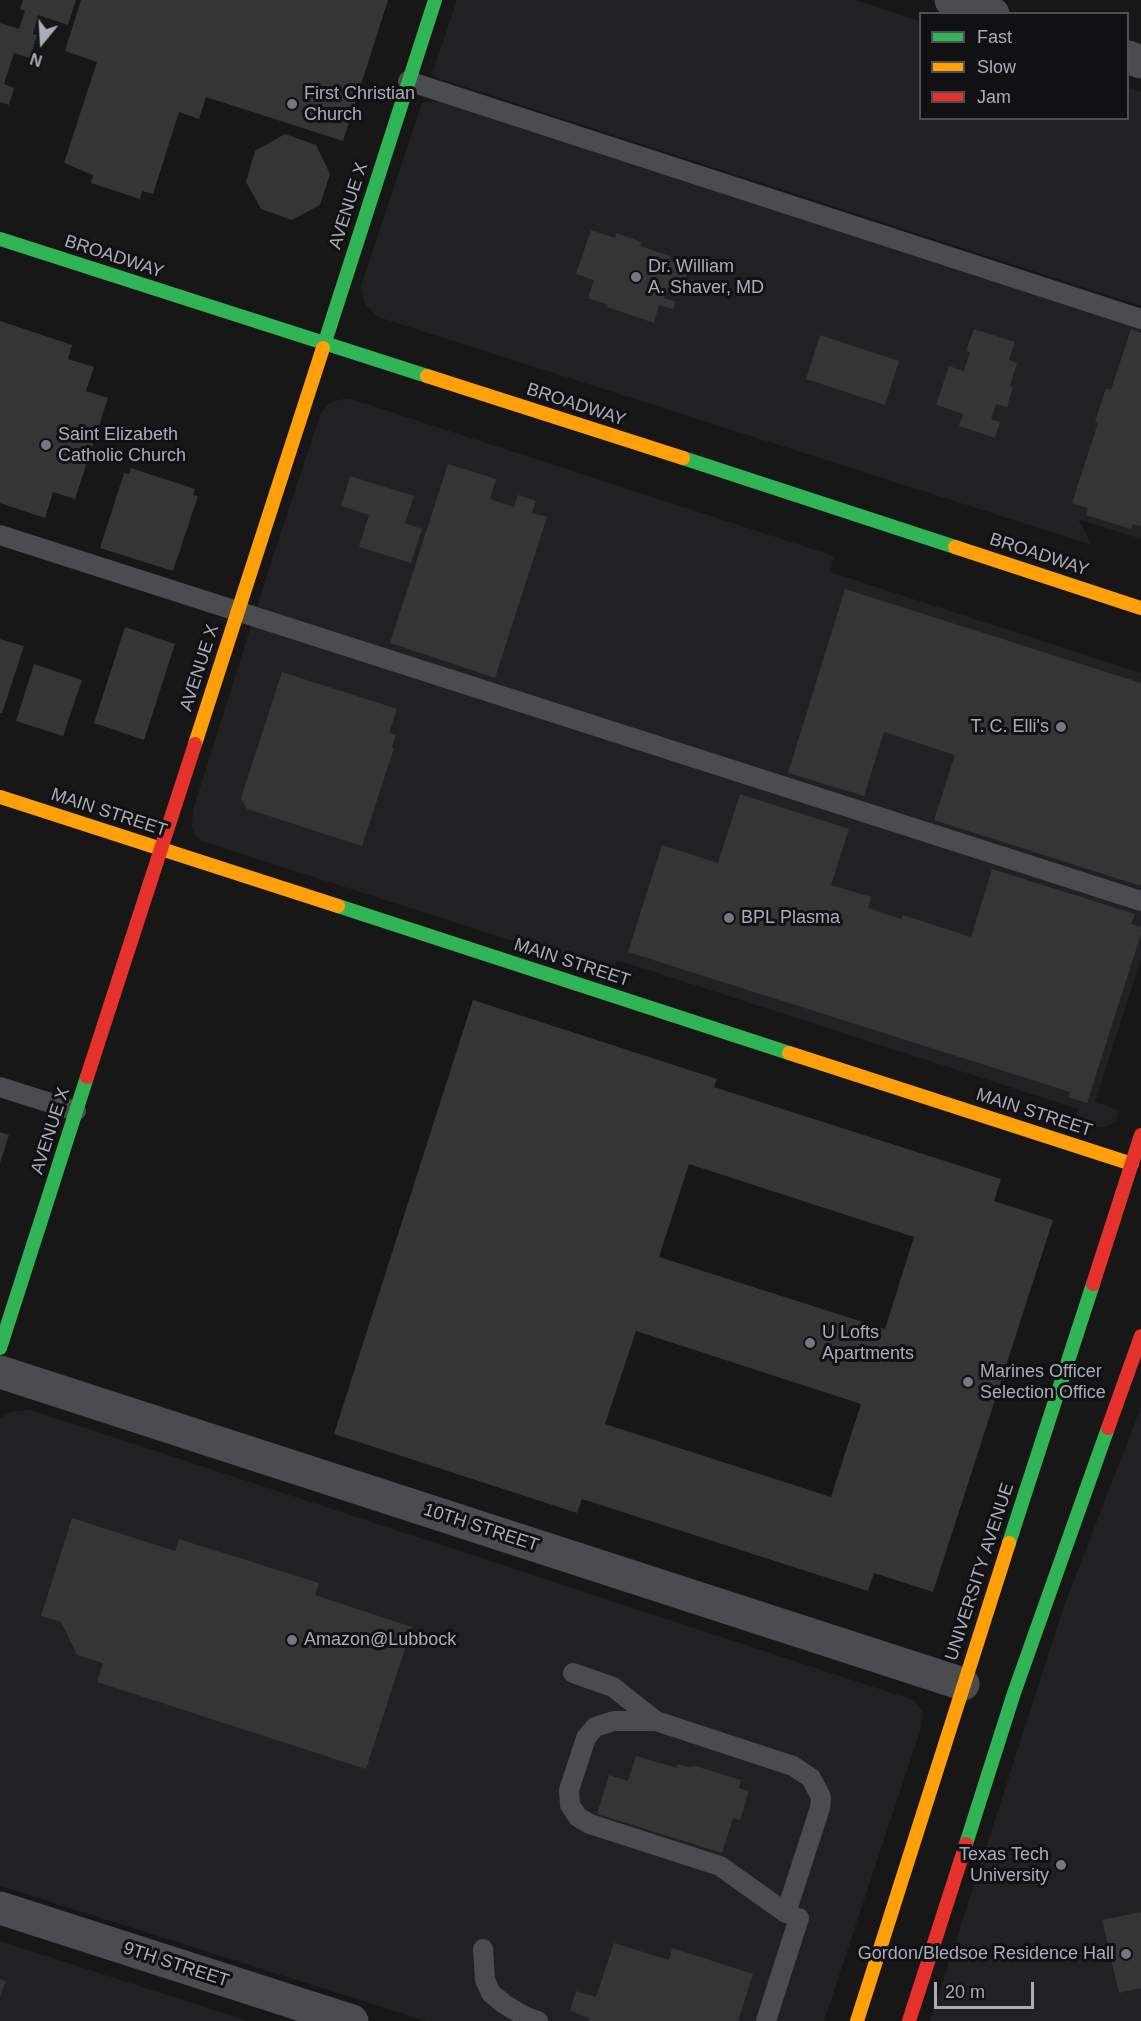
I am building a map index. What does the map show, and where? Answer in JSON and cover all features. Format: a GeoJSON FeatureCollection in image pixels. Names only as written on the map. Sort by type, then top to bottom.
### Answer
{"type":"FeatureCollection","features":[{"type":"Feature","properties":{"kind":"main road","name":"AVENUE X"},"geometry":{"type":"LineString","coordinates":[[0,1348],[435,0]]}},
{"type":"Feature","properties":{"kind":"main road","name":"BROADWAY"},"geometry":{"type":"LineString","coordinates":[[0,239],[854,513],[1141,608]]}},
{"type":"Feature","properties":{"kind":"main road","name":"MAIN STREET"},"geometry":{"type":"LineString","coordinates":[[0,797],[1132,1164]]}},
{"type":"Feature","properties":{"kind":"main road","name":"UNIVERSITY AVENUE"},"geometry":{"type":"LineString","coordinates":[[857,2021],[963,1684],[1141,1135]]}},
{"type":"Feature","properties":{"kind":"main road"},"geometry":{"type":"LineString","coordinates":[[909,2021],[1014,1693],[1141,1336]]}},
{"type":"Feature","properties":{"kind":"street"},"geometry":{"type":"LineString","coordinates":[[951,0],[987,12]]}},
{"type":"Feature","properties":{"kind":"street","name":"10TH STREET"},"geometry":{"type":"LineString","coordinates":[[0,1372],[963,1684]]}},
{"type":"Feature","properties":{"kind":"street","name":"9TH STREET"},"geometry":{"type":"LineString","coordinates":[[0,1908],[352,2021]]}},
{"type":"Feature","properties":{"kind":"lane"},"geometry":{"type":"LineString","coordinates":[[408,81],[1141,320]]}},
{"type":"Feature","properties":{"kind":"lane"},"geometry":{"type":"LineString","coordinates":[[0,535],[1141,901]]}},
{"type":"Feature","properties":{"kind":"lane"},"geometry":{"type":"LineString","coordinates":[[0,1087],[76,1111]]}},
{"type":"Feature","properties":{"kind":"lane"},"geometry":{"type":"LineString","coordinates":[[573,1673],[613,1687],[656,1721],[793,1766],[811,1778],[821,1797],[820,1808],[786,1913],[720,1866],[590,1824],[578,1817],[570,1805],[569,1790],[585,1738],[595,1727],[614,1721],[656,1721]]}},
{"type":"Feature","properties":{"kind":"lane"},"geometry":{"type":"LineString","coordinates":[[766,2021],[799,1918]]}},
{"type":"Feature","properties":{"kind":"lane"},"geometry":{"type":"LineString","coordinates":[[483,1949],[485,1980],[491,1993],[504,2004],[538,2021]]}},
{"type":"Feature","properties":{"kind":"shaded area"},"geometry":{"type":"Polygon","coordinates":[[[457,0],[855,0],[919,21],[919,120],[1129,120],[1129,87],[1141,92],[1141,306],[437,78],[432,74],[457,0]]]}},
{"type":"Feature","properties":{"kind":"shaded area"},"geometry":{"type":"Polygon","coordinates":[[[444,102],[1141,327],[1141,539],[1078,519],[1092,545],[378,317],[365,304],[361,286],[422,103],[444,102]]]}},
{"type":"Feature","properties":{"kind":"shaded area"},"geometry":{"type":"Polygon","coordinates":[[[351,399],[834,556],[830,572],[1141,673],[1141,959],[1095,1102],[1116,1109],[1118,1112],[1116,1121],[1104,1127],[1097,1127],[1075,1121],[1078,1109],[617,960],[613,973],[201,841],[192,827],[193,810],[276,547],[320,415],[329,403],[351,399]]]}},
{"type":"Feature","properties":{"kind":"shaded area","name":"Texas Tech University"},"geometry":{"type":"Polygon","coordinates":[[[1141,1407],[1141,2021],[930,2021],[1064,1606],[1141,1407]]]}},
{"type":"Feature","properties":{"kind":"shaded area"},"geometry":{"type":"Polygon","coordinates":[[[31,1410],[913,1700],[923,1711],[921,1728],[824,2021],[426,2021],[0,1886],[0,1418],[12,1411],[31,1410]]]}},
{"type":"Feature","properties":{"kind":"shaded area"},"geometry":{"type":"Polygon","coordinates":[[[0,1941],[248,2021],[0,2021],[0,1941]]]}},
{"type":"Feature","properties":{"kind":"building"},"geometry":{"type":"Polygon","coordinates":[[[23,0],[76,0],[68,25],[38,15],[33,34],[37,35],[30,58],[14,53],[4,84],[14,88],[9,105],[0,102],[0,23],[19,29],[25,11],[20,9],[23,0]]]}},
{"type":"Feature","properties":{"kind":"building","name":"First Christian Church"},"geometry":{"type":"Polygon","coordinates":[[[81,0],[388,0],[343,141],[206,97],[199,119],[179,112],[153,194],[142,191],[140,199],[91,183],[93,175],[64,163],[97,62],[65,51],[81,0]]]}},
{"type":"Feature","properties":{"kind":"building"},"geometry":{"type":"Polygon","coordinates":[[[285,134],[316,145],[330,174],[320,205],[292,220],[261,209],[246,182],[255,151],[285,134]]]}},
{"type":"Feature","properties":{"kind":"building","name":"Dr. William A. Shaver, MD"},"geometry":{"type":"Polygon","coordinates":[[[591,230],[615,238],[616,233],[642,242],[640,246],[672,257],[670,261],[689,268],[680,296],[667,292],[664,298],[676,302],[673,309],[659,305],[654,323],[588,298],[594,280],[576,274],[591,230]]]}},
{"type":"Feature","properties":{"kind":"building","name":"Saint Elizabeth Catholic Church"},"geometry":{"type":"Polygon","coordinates":[[[0,321],[72,345],[68,359],[94,367],[86,391],[108,398],[75,499],[53,492],[45,518],[0,503],[0,321]]]}},
{"type":"Feature","properties":{"kind":"building"},"geometry":{"type":"Polygon","coordinates":[[[974,329],[1015,342],[1009,360],[1017,363],[1007,407],[996,404],[991,419],[1000,422],[995,438],[959,426],[963,414],[936,405],[949,366],[964,371],[970,352],[966,351],[974,329]]]}},
{"type":"Feature","properties":{"kind":"building"},"geometry":{"type":"Polygon","coordinates":[[[1131,329],[1141,333],[1141,527],[1133,524],[1131,529],[1086,515],[1088,508],[1072,503],[1098,423],[1095,422],[1106,388],[1111,390],[1131,329]]]}},
{"type":"Feature","properties":{"kind":"building"},"geometry":{"type":"Polygon","coordinates":[[[820,335],[899,361],[885,405],[806,379],[820,335]]]}},
{"type":"Feature","properties":{"kind":"building"},"geometry":{"type":"Polygon","coordinates":[[[448,464],[496,479],[490,499],[514,507],[518,495],[536,501],[532,513],[547,517],[495,678],[390,643],[448,464]]]}},
{"type":"Feature","properties":{"kind":"building"},"geometry":{"type":"Polygon","coordinates":[[[131,468],[195,489],[193,495],[198,496],[173,571],[100,548],[124,473],[129,474],[131,468]]]}},
{"type":"Feature","properties":{"kind":"building"},"geometry":{"type":"Polygon","coordinates":[[[350,476],[414,496],[405,523],[422,529],[411,563],[359,547],[369,515],[341,506],[350,476]]]}},
{"type":"Feature","properties":{"kind":"building"},"geometry":{"type":"Polygon","coordinates":[[[845,589],[1141,683],[1141,886],[934,820],[955,755],[884,732],[864,796],[788,773],[845,589]]]}},
{"type":"Feature","properties":{"kind":"building"},"geometry":{"type":"Polygon","coordinates":[[[125,627],[175,644],[144,740],[94,723],[125,627]]]}},
{"type":"Feature","properties":{"kind":"building"},"geometry":{"type":"Polygon","coordinates":[[[0,639],[24,646],[2,713],[0,713],[0,639]]]}},
{"type":"Feature","properties":{"kind":"building"},"geometry":{"type":"Polygon","coordinates":[[[34,664],[82,680],[63,736],[16,721],[34,664]]]}},
{"type":"Feature","properties":{"kind":"building"},"geometry":{"type":"Polygon","coordinates":[[[282,672],[397,709],[389,733],[396,735],[392,747],[394,748],[362,846],[247,809],[241,798],[282,672]]]}},
{"type":"Feature","properties":{"kind":"building"},"geometry":{"type":"Polygon","coordinates":[[[740,794],[849,829],[831,885],[871,897],[868,908],[901,919],[903,915],[971,937],[992,869],[1135,914],[1131,924],[1141,927],[1141,934],[1087,1103],[1068,1097],[1070,1092],[628,952],[662,845],[718,863],[740,794]]]}},
{"type":"Feature","properties":{"kind":"building"},"geometry":{"type":"Polygon","coordinates":[[[473,1000],[717,1079],[714,1087],[1001,1179],[994,1201],[1053,1220],[933,1592],[874,1573],[868,1591],[582,1499],[577,1513],[334,1434],[473,1000]],[[689,1164],[659,1257],[885,1329],[914,1237],[689,1164]],[[636,1331],[605,1424],[831,1497],[861,1404],[636,1331]]]}},
{"type":"Feature","properties":{"kind":"building"},"geometry":{"type":"Polygon","coordinates":[[[0,1132],[9,1135],[0,1163],[0,1132]]]}},
{"type":"Feature","properties":{"kind":"building"},"geometry":{"type":"Polygon","coordinates":[[[72,1518],[175,1551],[179,1539],[319,1583],[315,1595],[412,1627],[366,1769],[97,1682],[103,1663],[77,1655],[61,1622],[41,1616],[72,1518]]]}},
{"type":"Feature","properties":{"kind":"building"},"geometry":{"type":"Polygon","coordinates":[[[636,1756],[677,1768],[678,1764],[695,1766],[741,1780],[739,1788],[749,1791],[740,1820],[733,1818],[722,1853],[597,1814],[609,1775],[628,1781],[636,1756]]]}},
{"type":"Feature","properties":{"kind":"building","name":"Gordon/Bledsoe Residence Hall"},"geometry":{"type":"Polygon","coordinates":[[[1141,1912],[1141,1988],[1119,1993],[1102,1920],[1141,1912]]]}},
{"type":"Feature","properties":{"kind":"building"},"geometry":{"type":"Polygon","coordinates":[[[614,1943],[669,1960],[672,1948],[753,1974],[738,2021],[588,2021],[589,2018],[570,2011],[576,1991],[596,1997],[614,1943]]]}},
{"type":"Feature","properties":{"kind":"building"},"geometry":{"type":"Polygon","coordinates":[[[0,1979],[6,1981],[0,1997],[0,1979]]]}},
{"type":"Feature","properties":{"kind":"traffic: fast"},"geometry":{"type":"LineString","coordinates":[[323,348],[435,0]]}},
{"type":"Feature","properties":{"kind":"traffic: fast"},"geometry":{"type":"LineString","coordinates":[[0,239],[427,376]]}},
{"type":"Feature","properties":{"kind":"traffic: fast"},"geometry":{"type":"LineString","coordinates":[[683,458],[955,547]]}},
{"type":"Feature","properties":{"kind":"traffic: fast"},"geometry":{"type":"LineString","coordinates":[[338,906],[789,1053]]}},
{"type":"Feature","properties":{"kind":"traffic: fast"},"geometry":{"type":"LineString","coordinates":[[0,1348],[87,1077]]}},
{"type":"Feature","properties":{"kind":"traffic: fast"},"geometry":{"type":"LineString","coordinates":[[1009,1543],[1093,1284]]}},
{"type":"Feature","properties":{"kind":"traffic: fast"},"geometry":{"type":"LineString","coordinates":[[966,1844],[1014,1693],[1108,1428]]}},
{"type":"Feature","properties":{"kind":"traffic: slow"},"geometry":{"type":"LineString","coordinates":[[195,744],[323,348]]}},
{"type":"Feature","properties":{"kind":"traffic: slow"},"geometry":{"type":"LineString","coordinates":[[427,376],[683,458]]}},
{"type":"Feature","properties":{"kind":"traffic: slow"},"geometry":{"type":"LineString","coordinates":[[955,547],[1141,608]]}},
{"type":"Feature","properties":{"kind":"traffic: slow"},"geometry":{"type":"LineString","coordinates":[[0,797],[338,906]]}},
{"type":"Feature","properties":{"kind":"traffic: slow"},"geometry":{"type":"LineString","coordinates":[[789,1053],[1132,1164]]}},
{"type":"Feature","properties":{"kind":"traffic: slow"},"geometry":{"type":"LineString","coordinates":[[857,2021],[1009,1543]]}},
{"type":"Feature","properties":{"kind":"traffic: jam"},"geometry":{"type":"LineString","coordinates":[[87,1077],[195,744]]}},
{"type":"Feature","properties":{"kind":"traffic: jam"},"geometry":{"type":"LineString","coordinates":[[1093,1284],[1141,1135]]}},
{"type":"Feature","properties":{"kind":"traffic: jam"},"geometry":{"type":"LineString","coordinates":[[1108,1428],[1141,1336]]}},
{"type":"Feature","properties":{"kind":"traffic: jam"},"geometry":{"type":"LineString","coordinates":[[909,2021],[966,1844]]}},
{"type":"Feature","properties":{"kind":"place","name":"First Christian Church"},"geometry":{"type":"Point","coordinates":[292,104]}},
{"type":"Feature","properties":{"kind":"place","name":"Dr. William A. Shaver, MD"},"geometry":{"type":"Point","coordinates":[636,277]}},
{"type":"Feature","properties":{"kind":"place","name":"Saint Elizabeth Catholic Church"},"geometry":{"type":"Point","coordinates":[46,445]}},
{"type":"Feature","properties":{"kind":"place","name":"T. C. Elli's"},"geometry":{"type":"Point","coordinates":[1061,727]}},
{"type":"Feature","properties":{"kind":"place","name":"BPL Plasma"},"geometry":{"type":"Point","coordinates":[729,918]}},
{"type":"Feature","properties":{"kind":"place","name":"U Lofts Apartments"},"geometry":{"type":"Point","coordinates":[810,1343]}},
{"type":"Feature","properties":{"kind":"place","name":"Marines Officer Selection Office"},"geometry":{"type":"Point","coordinates":[968,1382]}},
{"type":"Feature","properties":{"kind":"place","name":"Amazon@Lubbock"},"geometry":{"type":"Point","coordinates":[292,1640]}},
{"type":"Feature","properties":{"kind":"place","name":"Texas Tech University"},"geometry":{"type":"Point","coordinates":[1061,1865]}},
{"type":"Feature","properties":{"kind":"place","name":"Gordon/Bledsoe Residence Hall"},"geometry":{"type":"Point","coordinates":[1126,1954]}}]}
